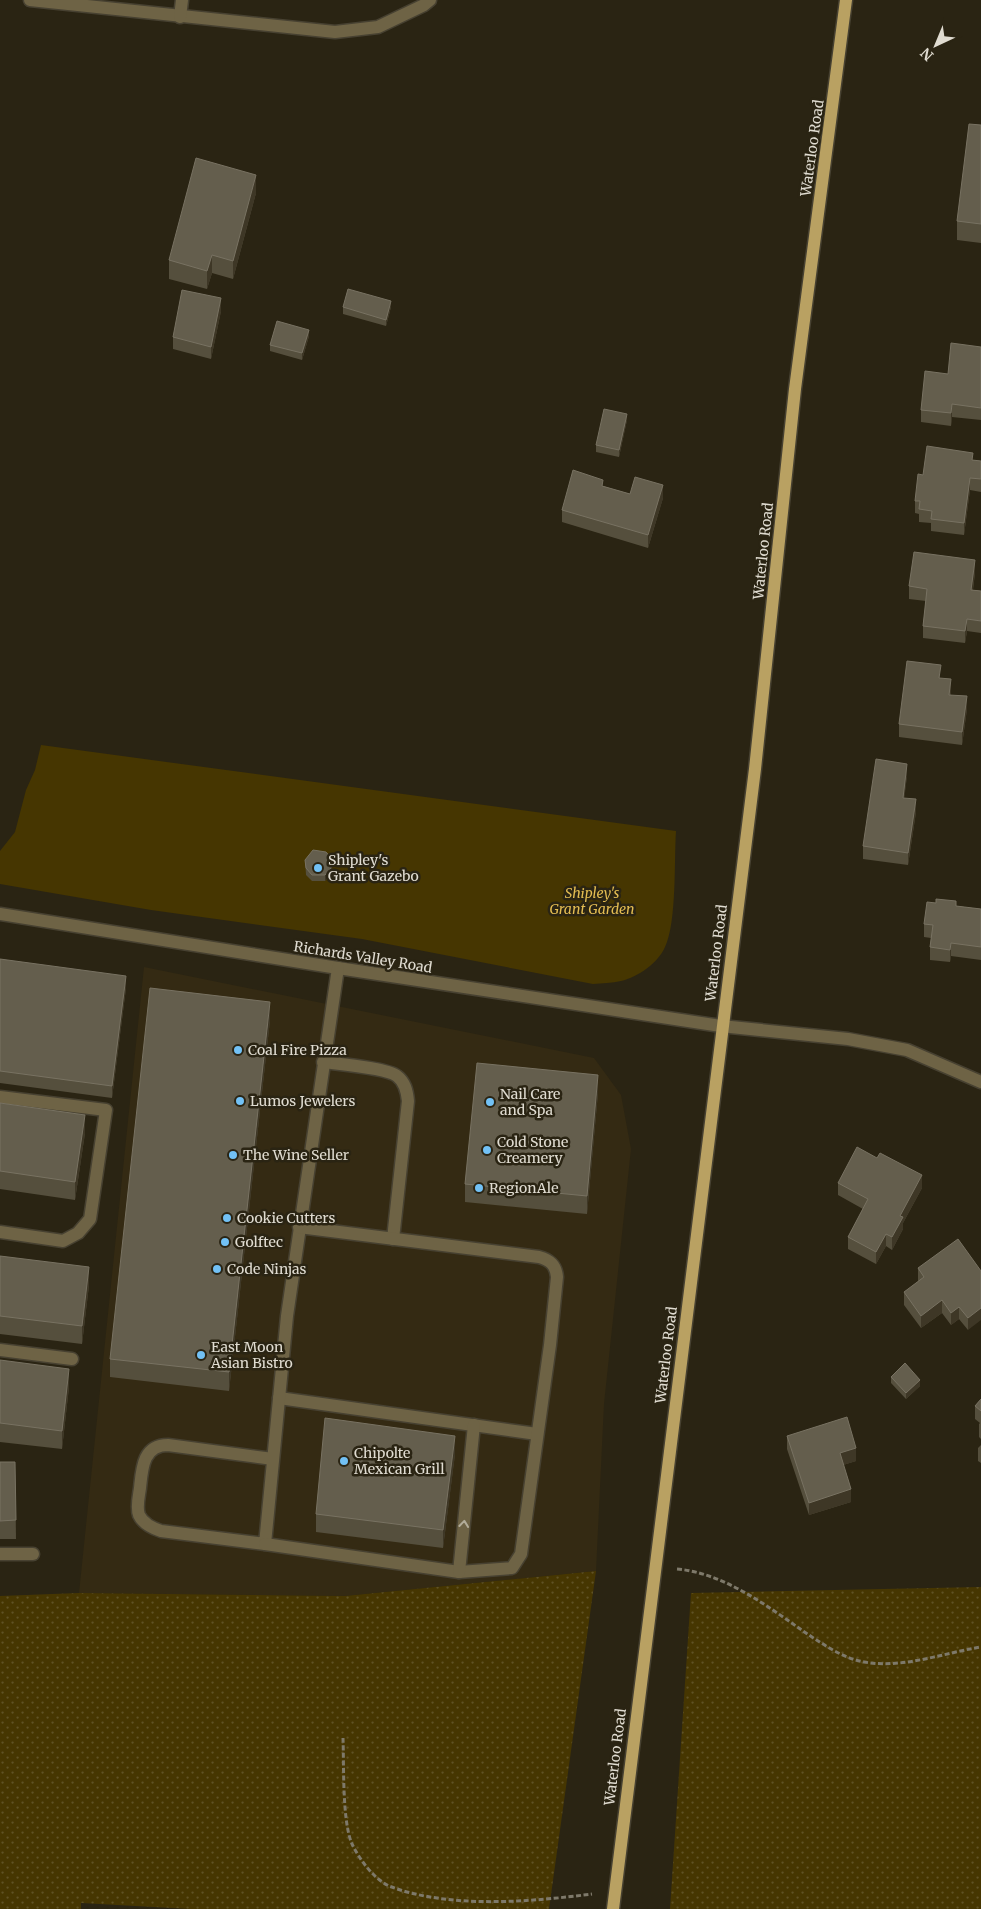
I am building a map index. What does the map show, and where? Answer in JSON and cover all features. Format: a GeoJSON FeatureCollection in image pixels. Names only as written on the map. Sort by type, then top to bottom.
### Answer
{"type":"FeatureCollection","features":[{"type":"Feature","properties":{"kind":"main road","name":"Waterloo Road"},"geometry":{"type":"LineString","coordinates":[[613,1909],[721,1026],[755,768],[795,389],[846,0]]}},
{"type":"Feature","properties":{"kind":"street"},"geometry":{"type":"LineString","coordinates":[[30,0],[335,32],[378,27],[424,5],[430,0]]}},
{"type":"Feature","properties":{"kind":"street"},"geometry":{"type":"LineString","coordinates":[[180,17],[182,0]]}},
{"type":"Feature","properties":{"kind":"street","name":"Richards Valley Road"},"geometry":{"type":"LineString","coordinates":[[0,914],[721,1026],[848,1039],[907,1050],[981,1082]]}},
{"type":"Feature","properties":{"kind":"street"},"geometry":{"type":"LineString","coordinates":[[265,1544],[287,1316],[338,968]]}},
{"type":"Feature","properties":{"kind":"street"},"geometry":{"type":"LineString","coordinates":[[323,1062],[389,1072],[399,1077],[406,1088],[408,1100],[393,1239]]}},
{"type":"Feature","properties":{"kind":"street"},"geometry":{"type":"LineString","coordinates":[[0,1097],[106,1110],[90,1219],[78,1233],[63,1241],[0,1232]]}},
{"type":"Feature","properties":{"kind":"street"},"geometry":{"type":"LineString","coordinates":[[273,1459],[168,1445],[157,1446],[148,1453],[143,1464],[138,1504],[139,1516],[154,1529],[459,1572],[506,1570],[516,1564],[521,1554],[550,1345],[557,1276],[552,1264],[539,1257],[299,1228]]}},
{"type":"Feature","properties":{"kind":"street"},"geometry":{"type":"LineString","coordinates":[[0,1350],[72,1359]]}},
{"type":"Feature","properties":{"kind":"street"},"geometry":{"type":"LineString","coordinates":[[280,1398],[537,1434]]}},
{"type":"Feature","properties":{"kind":"street"},"geometry":{"type":"LineString","coordinates":[[459,1572],[474,1425]]}},
{"type":"Feature","properties":{"kind":"street"},"geometry":{"type":"LineString","coordinates":[[0,1554],[33,1554]]}},
{"type":"Feature","properties":{"kind":"path"},"geometry":{"type":"LineString","coordinates":[[654,1567],[690,1570],[729,1584],[830,1649],[863,1662],[901,1664],[981,1646]]}},
{"type":"Feature","properties":{"kind":"path"},"geometry":{"type":"LineString","coordinates":[[343,1738],[345,1801],[352,1842],[364,1864],[388,1886],[424,1897],[460,1904],[501,1903],[615,1891]]}},
{"type":"Feature","properties":{"kind":"shaded area"},"geometry":{"type":"Polygon","coordinates":[[[144,967],[594,1058],[621,1095],[631,1149],[604,1404],[596,1571],[345,1596],[79,1593],[144,967]]]}},
{"type":"Feature","properties":{"kind":"green space","name":"Shipley's Grant Garden"},"geometry":{"type":"Polygon","coordinates":[[[41,745],[676,831],[672,922],[669,936],[658,959],[641,973],[621,981],[593,984],[362,939],[151,910],[0,884],[0,851],[15,832],[41,745]]]}},
{"type":"Feature","properties":{"kind":"green space"},"geometry":{"type":"Polygon","coordinates":[[[596,1571],[549,1909],[190,1909],[81,1903],[81,1909],[0,1909],[0,1596],[79,1593],[345,1596],[596,1571]]]}},
{"type":"Feature","properties":{"kind":"green space"},"geometry":{"type":"Polygon","coordinates":[[[981,1587],[981,1909],[670,1909],[691,1593],[981,1587]]]}},
{"type":"Feature","properties":{"kind":"building"},"geometry":{"type":"Polygon","coordinates":[[[969,124],[981,125],[981,224],[957,221],[969,124]]]}},
{"type":"Feature","properties":{"kind":"building"},"geometry":{"type":"Polygon","coordinates":[[[196,158],[256,175],[233,261],[212,255],[207,271],[169,260],[196,158]]]}},
{"type":"Feature","properties":{"kind":"building"},"geometry":{"type":"Polygon","coordinates":[[[348,289],[391,301],[386,320],[343,307],[348,289]]]}},
{"type":"Feature","properties":{"kind":"building"},"geometry":{"type":"Polygon","coordinates":[[[182,290],[221,298],[211,347],[173,337],[182,290]]]}},
{"type":"Feature","properties":{"kind":"building"},"geometry":{"type":"Polygon","coordinates":[[[277,321],[309,330],[302,353],[270,345],[277,321]]]}},
{"type":"Feature","properties":{"kind":"building"},"geometry":{"type":"Polygon","coordinates":[[[951,343],[981,347],[981,408],[952,404],[951,413],[921,410],[925,371],[948,374],[951,343]]]}},
{"type":"Feature","properties":{"kind":"building"},"geometry":{"type":"Polygon","coordinates":[[[604,409],[627,414],[619,450],[596,445],[604,409]]]}},
{"type":"Feature","properties":{"kind":"building"},"geometry":{"type":"Polygon","coordinates":[[[927,446],[973,453],[972,460],[981,461],[981,479],[970,478],[964,523],[931,519],[932,511],[919,509],[920,501],[915,501],[918,474],[923,475],[927,446]]]}},
{"type":"Feature","properties":{"kind":"building"},"geometry":{"type":"Polygon","coordinates":[[[573,470],[603,480],[602,486],[630,494],[635,477],[663,485],[648,535],[562,510],[573,470]]]}},
{"type":"Feature","properties":{"kind":"building"},"geometry":{"type":"Polygon","coordinates":[[[914,552],[975,560],[971,590],[981,591],[981,621],[967,619],[965,631],[923,626],[927,589],[909,586],[914,552]]]}},
{"type":"Feature","properties":{"kind":"building"},"geometry":{"type":"Polygon","coordinates":[[[907,661],[941,665],[939,678],[951,679],[949,695],[967,696],[962,732],[899,724],[907,661]]]}},
{"type":"Feature","properties":{"kind":"building"},"geometry":{"type":"Polygon","coordinates":[[[876,759],[907,764],[903,798],[916,799],[908,853],[863,846],[876,759]]]}},
{"type":"Feature","properties":{"kind":"building","name":"Shipley's Grant Gazebo"},"geometry":{"type":"Polygon","coordinates":[[[313,850],[326,852],[332,859],[331,868],[325,875],[312,875],[306,868],[305,860],[313,850]]]}},
{"type":"Feature","properties":{"kind":"building"},"geometry":{"type":"Polygon","coordinates":[[[936,899],[956,901],[956,906],[981,909],[981,947],[951,943],[950,950],[930,947],[933,925],[924,924],[927,902],[936,903],[936,899]]]}},
{"type":"Feature","properties":{"kind":"building"},"geometry":{"type":"Polygon","coordinates":[[[0,959],[126,976],[112,1086],[0,1071],[0,959]]]}},
{"type":"Feature","properties":{"kind":"building"},"geometry":{"type":"Polygon","coordinates":[[[150,988],[270,1002],[229,1372],[110,1359],[150,988]]]}},
{"type":"Feature","properties":{"kind":"building"},"geometry":{"type":"Polygon","coordinates":[[[477,1063],[598,1075],[587,1196],[465,1184],[477,1063]]]}},
{"type":"Feature","properties":{"kind":"building"},"geometry":{"type":"Polygon","coordinates":[[[0,1103],[85,1115],[75,1182],[0,1171],[0,1103]]]}},
{"type":"Feature","properties":{"kind":"building"},"geometry":{"type":"Polygon","coordinates":[[[857,1147],[877,1158],[880,1153],[922,1175],[900,1216],[903,1217],[892,1237],[886,1234],[876,1252],[848,1237],[868,1199],[838,1183],[857,1147]]]}},
{"type":"Feature","properties":{"kind":"building"},"geometry":{"type":"Polygon","coordinates":[[[958,1239],[981,1271],[981,1308],[968,1318],[959,1307],[951,1313],[942,1300],[921,1316],[904,1292],[924,1277],[918,1268],[958,1239]]]}},
{"type":"Feature","properties":{"kind":"building"},"geometry":{"type":"Polygon","coordinates":[[[0,1256],[89,1267],[82,1326],[0,1316],[0,1256]]]}},
{"type":"Feature","properties":{"kind":"building"},"geometry":{"type":"Polygon","coordinates":[[[0,1360],[69,1369],[62,1431],[0,1423],[0,1360]]]}},
{"type":"Feature","properties":{"kind":"building"},"geometry":{"type":"Polygon","coordinates":[[[905,1363],[920,1380],[906,1393],[891,1377],[905,1363]]]}},
{"type":"Feature","properties":{"kind":"building"},"geometry":{"type":"Polygon","coordinates":[[[981,1399],[981,1411],[975,1406],[981,1399]]]}},
{"type":"Feature","properties":{"kind":"building"},"geometry":{"type":"Polygon","coordinates":[[[847,1417],[856,1448],[840,1453],[851,1489],[809,1503],[787,1436],[847,1417]]]}},
{"type":"Feature","properties":{"kind":"building"},"geometry":{"type":"Polygon","coordinates":[[[325,1418],[455,1436],[443,1530],[316,1514],[325,1418]]]}},
{"type":"Feature","properties":{"kind":"building"},"geometry":{"type":"Polygon","coordinates":[[[0,1462],[15,1462],[16,1520],[0,1521],[0,1462]]]}},
{"type":"Feature","properties":{"kind":"place","name":"Shipley's Grant Gazebo"},"geometry":{"type":"Point","coordinates":[318,868]}},
{"type":"Feature","properties":{"kind":"place","name":"Coal Fire Pizza"},"geometry":{"type":"Point","coordinates":[238,1050]}},
{"type":"Feature","properties":{"kind":"place","name":"Lumos Jewelers"},"geometry":{"type":"Point","coordinates":[240,1101]}},
{"type":"Feature","properties":{"kind":"place","name":"Nail Care and Spa"},"geometry":{"type":"Point","coordinates":[490,1102]}},
{"type":"Feature","properties":{"kind":"place","name":"Cold Stone Creamery"},"geometry":{"type":"Point","coordinates":[487,1150]}},
{"type":"Feature","properties":{"kind":"place","name":"The Wine Seller"},"geometry":{"type":"Point","coordinates":[233,1155]}},
{"type":"Feature","properties":{"kind":"place","name":"RegionAle"},"geometry":{"type":"Point","coordinates":[479,1188]}},
{"type":"Feature","properties":{"kind":"place","name":"Cookie Cutters"},"geometry":{"type":"Point","coordinates":[227,1218]}},
{"type":"Feature","properties":{"kind":"place","name":"Golftec"},"geometry":{"type":"Point","coordinates":[225,1242]}},
{"type":"Feature","properties":{"kind":"place","name":"Code Ninjas"},"geometry":{"type":"Point","coordinates":[217,1269]}},
{"type":"Feature","properties":{"kind":"place","name":"East Moon Asian Bistro"},"geometry":{"type":"Point","coordinates":[201,1355]}},
{"type":"Feature","properties":{"kind":"place","name":"Chipolte Mexican Grill"},"geometry":{"type":"Point","coordinates":[344,1461]}}]}
